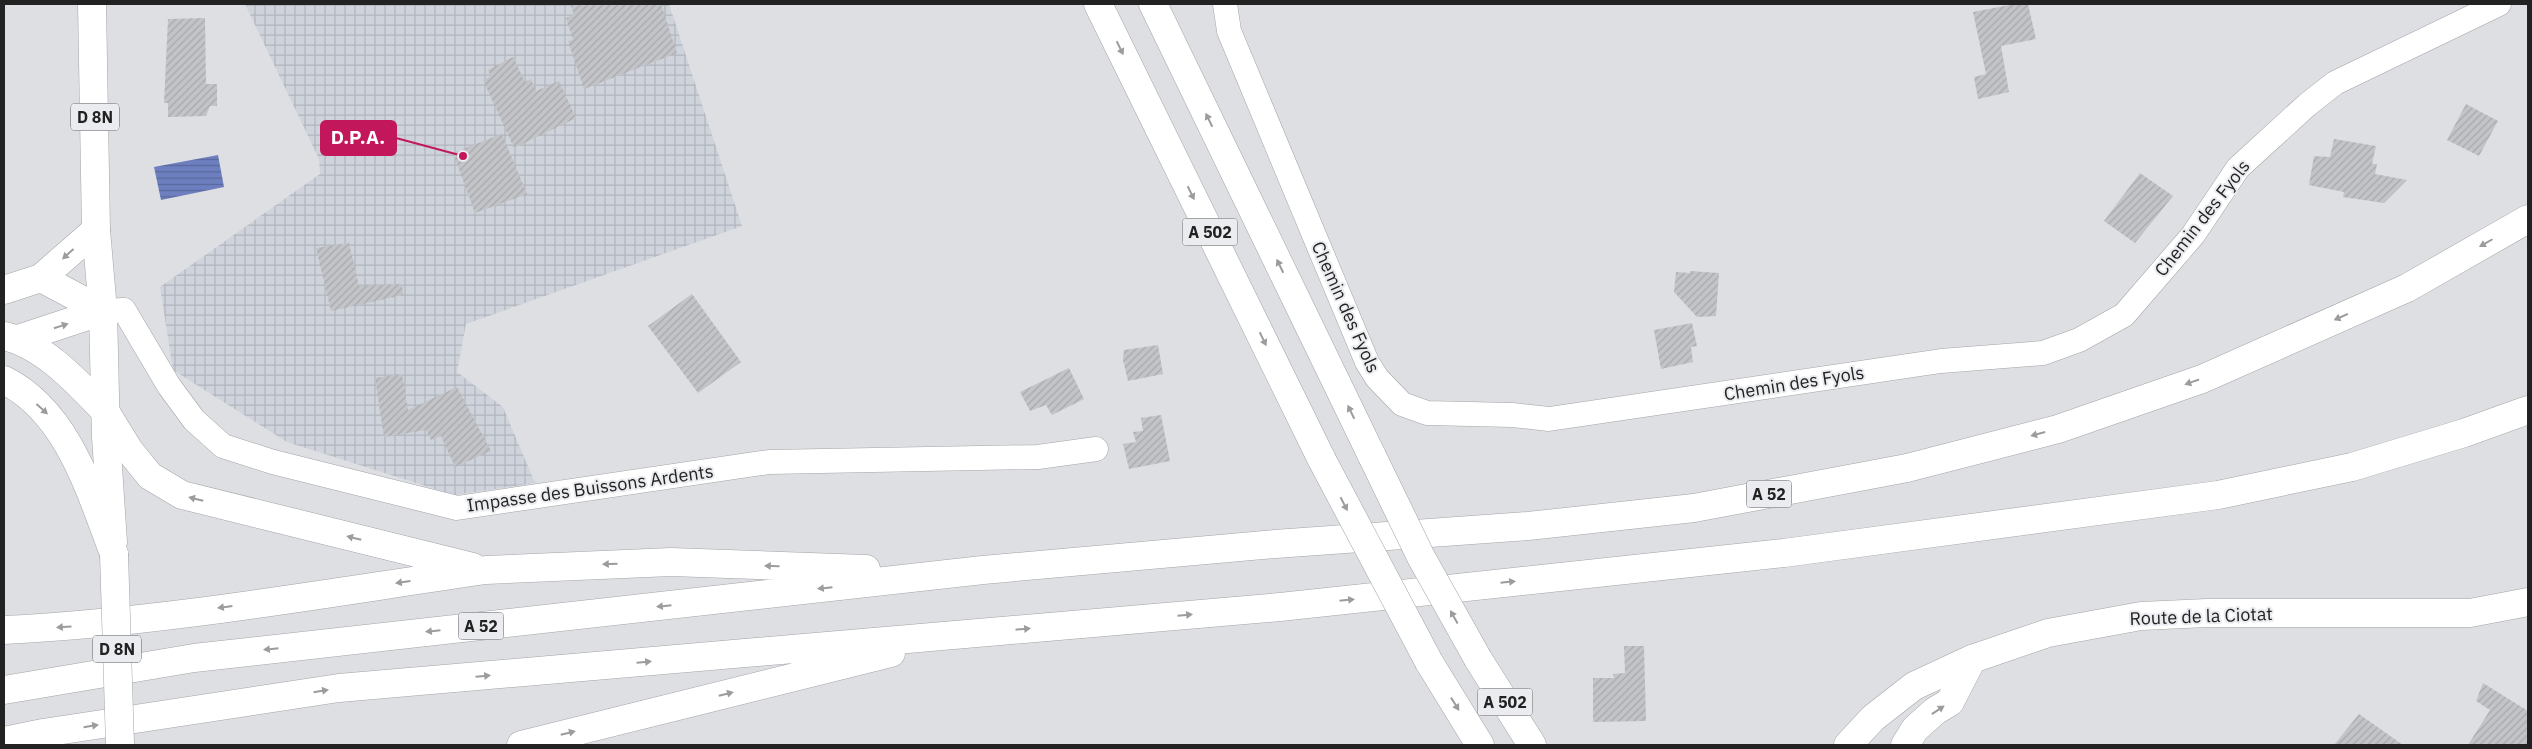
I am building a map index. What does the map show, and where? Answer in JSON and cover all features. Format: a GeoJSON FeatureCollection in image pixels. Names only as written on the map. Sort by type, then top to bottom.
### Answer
{"type":"FeatureCollection","features":[{"type":"Feature","properties":{"kind":"main road","name":"D 8N"},"geometry":{"type":"LineString","coordinates":[[92,4],[96,230],[103,311],[105,411],[114,554],[120,745]]}},
{"type":"Feature","properties":{"kind":"main road","name":"A 502"},"geometry":{"type":"LineString","coordinates":[[1098,4],[1322,460],[1429,662],[1480,745]]}},
{"type":"Feature","properties":{"kind":"main road","name":"A 502"},"geometry":{"type":"LineString","coordinates":[[1153,4],[1421,557],[1478,659],[1532,745]]}},
{"type":"Feature","properties":{"kind":"main road","name":"A 52"},"geometry":{"type":"LineString","coordinates":[[4,690],[194,658],[960,572],[1275,544],[1528,526],[1694,508],[1907,468],[2058,429],[2202,379],[2407,288],[2528,219]]}},
{"type":"Feature","properties":{"kind":"main road"},"geometry":{"type":"LineString","coordinates":[[4,290],[41,278],[96,230]]}},
{"type":"Feature","properties":{"kind":"main road"},"geometry":{"type":"LineString","coordinates":[[41,278],[103,311]]}},
{"type":"Feature","properties":{"kind":"main road"},"geometry":{"type":"LineString","coordinates":[[11,337],[103,311]]}},
{"type":"Feature","properties":{"kind":"main road"},"geometry":{"type":"LineString","coordinates":[[11,337],[65,371],[105,411],[130,450],[150,476],[182,496],[486,570]]}},
{"type":"Feature","properties":{"kind":"main road"},"geometry":{"type":"LineString","coordinates":[[4,380],[17,386],[49,415],[82,470],[114,554]]}},
{"type":"Feature","properties":{"kind":"main road"},"geometry":{"type":"LineString","coordinates":[[4,741],[339,688],[1280,607],[1784,553],[2218,495],[2352,467],[2528,410]]}},
{"type":"Feature","properties":{"kind":"main road"},"geometry":{"type":"LineString","coordinates":[[4,630],[68,627],[486,570],[671,562],[960,572]]}},
{"type":"Feature","properties":{"kind":"main road","name":"Route de la Ciotat"},"geometry":{"type":"LineString","coordinates":[[1848,745],[1873,718],[1914,686],[1972,659],[2048,633],[2141,616],[2206,613],[2470,613],[2528,602]]}},
{"type":"Feature","properties":{"kind":"main road"},"geometry":{"type":"LineString","coordinates":[[521,745],[974,633]]}},
{"type":"Feature","properties":{"kind":"main road"},"geometry":{"type":"LineString","coordinates":[[1905,745],[1915,729],[1935,711],[1950,702],[1972,659]]}},
{"type":"Feature","properties":{"kind":"street","name":"Chemin des Fyols"},"geometry":{"type":"LineString","coordinates":[[1225,4],[1233,40],[1367,362],[1377,378],[1402,404],[1427,413],[1512,415],[1549,419],[1941,361],[2043,353],[2079,340],[2124,315],[2193,236],[2238,168],[2307,105],[2335,83],[2499,4]]}},
{"type":"Feature","properties":{"kind":"street","name":"Impasse des Buissons Ardents"},"geometry":{"type":"LineString","coordinates":[[103,311],[124,310],[169,386],[194,420],[223,446],[273,462],[457,508],[769,462],[1038,457],[1096,449]]}},
{"type":"Feature","properties":{"kind":"shaded area"},"geometry":{"type":"Polygon","coordinates":[[[245,4],[669,4],[742,226],[466,324],[457,372],[503,407],[535,483],[454,495],[287,442],[173,370],[160,287],[320,174],[319,159],[245,4]]]}},
{"type":"Feature","properties":{"kind":"water"},"geometry":{"type":"Polygon","coordinates":[[[218,155],[224,187],[161,200],[154,167],[218,155]]]}},
{"type":"Feature","properties":{"kind":"building"},"geometry":{"type":"Polygon","coordinates":[[[570,4],[661,4],[677,53],[584,89],[568,41],[573,40],[566,18],[574,15],[570,4]]]}},
{"type":"Feature","properties":{"kind":"building"},"geometry":{"type":"Polygon","coordinates":[[[2015,4],[2028,4],[2036,39],[2001,46],[2009,92],[1978,99],[1974,77],[1986,74],[1973,12],[2015,4]]]}},
{"type":"Feature","properties":{"kind":"building"},"geometry":{"type":"Polygon","coordinates":[[[205,18],[206,84],[217,84],[217,106],[210,106],[206,116],[168,117],[168,103],[164,103],[168,19],[205,18]]]}},
{"type":"Feature","properties":{"kind":"building"},"geometry":{"type":"Polygon","coordinates":[[[513,57],[525,82],[531,79],[536,91],[559,81],[576,118],[514,148],[483,80],[491,76],[488,70],[513,57]]]}},
{"type":"Feature","properties":{"kind":"building"},"geometry":{"type":"Polygon","coordinates":[[[2466,104],[2498,121],[2479,156],[2447,140],[2466,104]]]}},
{"type":"Feature","properties":{"kind":"building"},"geometry":{"type":"Polygon","coordinates":[[[502,134],[527,194],[475,213],[453,153],[502,134]]]}},
{"type":"Feature","properties":{"kind":"building"},"geometry":{"type":"Polygon","coordinates":[[[2334,139],[2376,146],[2372,164],[2377,164],[2375,174],[2407,180],[2384,203],[2343,197],[2344,192],[2309,185],[2314,156],[2330,157],[2334,139]]]}},
{"type":"Feature","properties":{"kind":"building"},"geometry":{"type":"Polygon","coordinates":[[[2140,173],[2173,196],[2135,243],[2104,221],[2140,173]]]}},
{"type":"Feature","properties":{"kind":"building"},"geometry":{"type":"Polygon","coordinates":[[[349,243],[359,286],[402,284],[403,295],[331,311],[316,248],[349,243]]]}},
{"type":"Feature","properties":{"kind":"building"},"geometry":{"type":"Polygon","coordinates":[[[1690,271],[1719,273],[1716,316],[1697,317],[1674,292],[1676,272],[1690,273],[1690,271]]]}},
{"type":"Feature","properties":{"kind":"building"},"geometry":{"type":"Polygon","coordinates":[[[692,294],[741,362],[698,393],[648,326],[692,294]]]}},
{"type":"Feature","properties":{"kind":"building"},"geometry":{"type":"Polygon","coordinates":[[[1692,323],[1697,346],[1691,347],[1693,362],[1661,369],[1654,330],[1692,323]]]}},
{"type":"Feature","properties":{"kind":"building"},"geometry":{"type":"Polygon","coordinates":[[[1158,345],[1163,374],[1128,381],[1123,360],[1124,350],[1158,345]]]}},
{"type":"Feature","properties":{"kind":"building"},"geometry":{"type":"Polygon","coordinates":[[[1069,368],[1084,399],[1052,415],[1046,405],[1030,411],[1020,392],[1069,368]]]}},
{"type":"Feature","properties":{"kind":"building"},"geometry":{"type":"Polygon","coordinates":[[[402,374],[408,410],[457,387],[491,451],[455,467],[441,436],[431,440],[426,430],[384,437],[375,378],[402,374]]]}},
{"type":"Feature","properties":{"kind":"building"},"geometry":{"type":"Polygon","coordinates":[[[1161,415],[1170,461],[1129,469],[1123,444],[1136,442],[1133,432],[1143,431],[1141,418],[1161,415]]]}},
{"type":"Feature","properties":{"kind":"building"},"geometry":{"type":"Polygon","coordinates":[[[1624,646],[1644,646],[1646,721],[1593,722],[1593,678],[1614,678],[1613,674],[1625,673],[1624,646]]]}},
{"type":"Feature","properties":{"kind":"building"},"geometry":{"type":"Polygon","coordinates":[[[2483,683],[2528,711],[2528,745],[2468,745],[2490,710],[2476,701],[2483,683]]]}},
{"type":"Feature","properties":{"kind":"building"},"geometry":{"type":"Polygon","coordinates":[[[2359,714],[2403,745],[2334,745],[2359,714]]]}},
{"type":"Feature","properties":{"kind":"place","name":"D.P.A."},"geometry":{"type":"Point","coordinates":[463,156]}}]}
